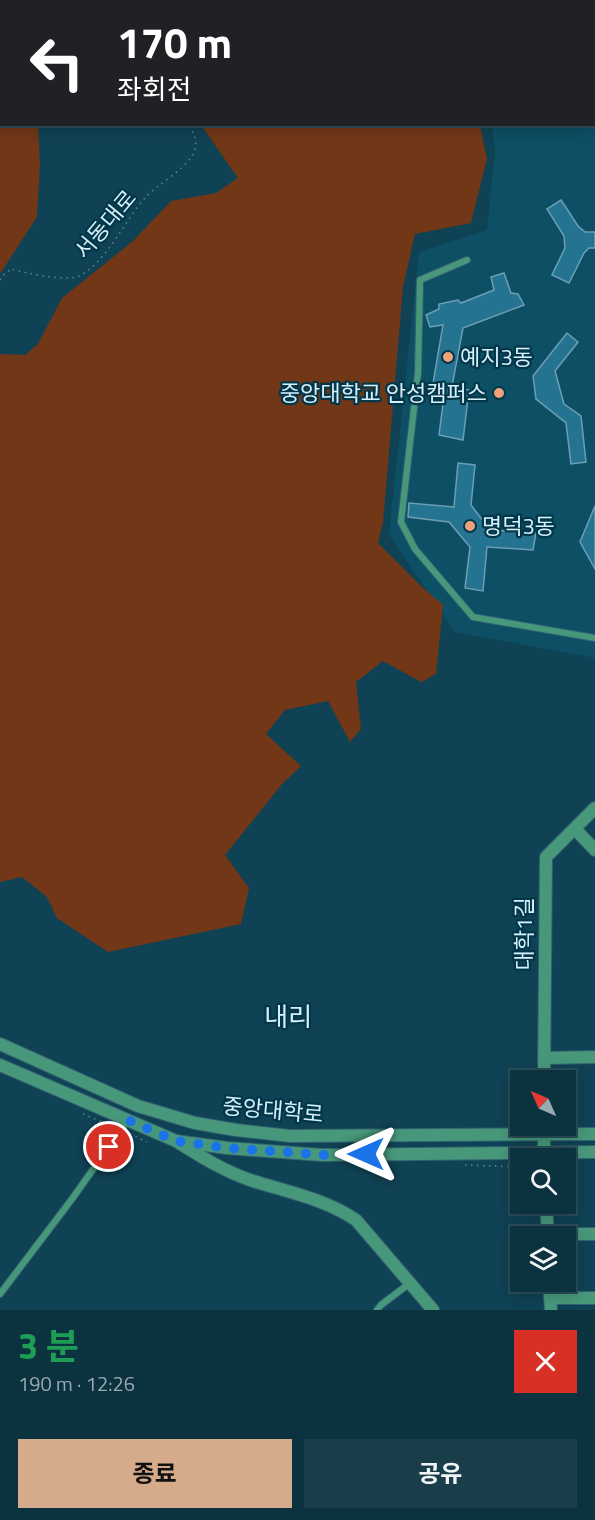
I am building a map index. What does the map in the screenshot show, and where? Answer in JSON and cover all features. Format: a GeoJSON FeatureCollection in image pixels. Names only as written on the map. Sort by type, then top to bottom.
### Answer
{"type":"FeatureCollection","features":[{"type":"Feature","properties":{"kind":"street","name":"대학1길"},"geometry":{"type":"LineString","coordinates":[[544,1070],[546,857],[595,808]]}},
{"type":"Feature","properties":{"kind":"street"},"geometry":{"type":"LineString","coordinates":[[574,829],[595,850]]}},
{"type":"Feature","properties":{"kind":"street","name":"중앙대학로"},"geometry":{"type":"LineString","coordinates":[[0,1044],[138,1106],[195,1123],[236,1130],[290,1136],[510,1131]]}},
{"type":"Feature","properties":{"kind":"street"},"geometry":{"type":"LineString","coordinates":[[544,1058],[595,1057]]}},
{"type":"Feature","properties":{"kind":"street","name":"중앙대학로"},"geometry":{"type":"LineString","coordinates":[[0,1065],[176,1141],[227,1148],[322,1155],[510,1156]]}},
{"type":"Feature","properties":{"kind":"street","name":"중앙대학로"},"geometry":{"type":"LineString","coordinates":[[576,1133],[595,1134]]}},
{"type":"Feature","properties":{"kind":"street"},"geometry":{"type":"LineString","coordinates":[[176,1141],[209,1162],[251,1180],[311,1198],[342,1211],[356,1220],[433,1310]]}},
{"type":"Feature","properties":{"kind":"street","name":"중앙대학로"},"geometry":{"type":"LineString","coordinates":[[576,1153],[595,1152]]}},
{"type":"Feature","properties":{"kind":"street"},"geometry":{"type":"LineString","coordinates":[[576,1234],[595,1234]]}},
{"type":"Feature","properties":{"kind":"street"},"geometry":{"type":"LineString","coordinates":[[550,1304],[595,1298]]}},
{"type":"Feature","properties":{"kind":"lane"},"geometry":{"type":"LineString","coordinates":[[467,260],[420,280],[418,373],[401,522],[415,549],[473,617],[595,638]]}},
{"type":"Feature","properties":{"kind":"lane"},"geometry":{"type":"LineString","coordinates":[[0,1294],[128,1120]]}},
{"type":"Feature","properties":{"kind":"lane"},"geometry":{"type":"LineString","coordinates":[[377,1310],[410,1283]]}},
{"type":"Feature","properties":{"kind":"path","name":"서동대로"},"geometry":{"type":"LineString","coordinates":[[0,280],[11,269],[46,277],[78,277],[94,265],[146,198],[189,160],[195,150],[195,140],[189,126]]}},
{"type":"Feature","properties":{"kind":"shaded area"},"geometry":{"type":"Polygon","coordinates":[[[0,126],[38,126],[40,164],[37,217],[0,274],[0,126]]]}},
{"type":"Feature","properties":{"kind":"shaded area"},"geometry":{"type":"Polygon","coordinates":[[[202,126],[480,126],[487,159],[471,223],[415,234],[403,287],[383,523],[378,543],[443,605],[436,674],[421,682],[383,661],[356,682],[361,729],[350,742],[328,701],[285,710],[266,734],[301,766],[282,784],[225,855],[249,888],[241,924],[108,952],[57,918],[47,897],[22,877],[0,882],[0,354],[25,355],[38,344],[62,298],[133,241],[171,201],[216,193],[238,178],[202,126]]]}},
{"type":"Feature","properties":{"kind":"shaded area","name":"중앙대학교 안성캠퍼스"},"geometry":{"type":"Polygon","coordinates":[[[492,126],[595,126],[595,658],[455,632],[389,535],[419,252],[487,230],[495,152],[492,126]]]}},
{"type":"Feature","properties":{"kind":"building"},"geometry":{"type":"Polygon","coordinates":[[[561,200],[578,226],[585,232],[595,232],[595,248],[589,248],[584,253],[569,283],[552,275],[565,248],[564,236],[547,209],[561,200]]]}},
{"type":"Feature","properties":{"kind":"building","name":"예지3동"},"geometry":{"type":"Polygon","coordinates":[[[504,273],[511,293],[518,294],[524,305],[463,328],[452,386],[469,390],[463,440],[439,435],[443,404],[430,401],[443,325],[430,327],[426,315],[439,309],[439,304],[458,300],[461,303],[494,290],[491,277],[504,273]]]}},
{"type":"Feature","properties":{"kind":"building"},"geometry":{"type":"Polygon","coordinates":[[[567,333],[578,342],[555,371],[564,404],[581,416],[586,462],[571,464],[566,423],[536,399],[533,376],[567,333]]]}},
{"type":"Feature","properties":{"kind":"building","name":"명덕3동"},"geometry":{"type":"Polygon","coordinates":[[[458,463],[475,465],[471,505],[490,530],[536,533],[533,550],[487,547],[483,591],[465,588],[470,547],[449,522],[408,517],[409,503],[454,507],[458,463]]]}},
{"type":"Feature","properties":{"kind":"building"},"geometry":{"type":"Polygon","coordinates":[[[595,506],[595,569],[580,542],[595,506]]]}},
{"type":"Feature","properties":{"kind":"place","name":"예지3동"},"geometry":{"type":"Point","coordinates":[448,357]}},
{"type":"Feature","properties":{"kind":"place","name":"중앙대학교 안성캠퍼스"},"geometry":{"type":"Point","coordinates":[499,393]}},
{"type":"Feature","properties":{"kind":"place","name":"명덕3동"},"geometry":{"type":"Point","coordinates":[470,526]}},
{"type":"Feature","properties":{"kind":"district","name":"내리"},"geometry":{"type":"Point","coordinates":[288,1016]}},
{"type":"Feature","properties":{"kind":"route"},"geometry":{"type":"LineString","coordinates":[[109,1147],[128,1120],[176,1141],[227,1148],[322,1155],[366,1154]]}}]}
